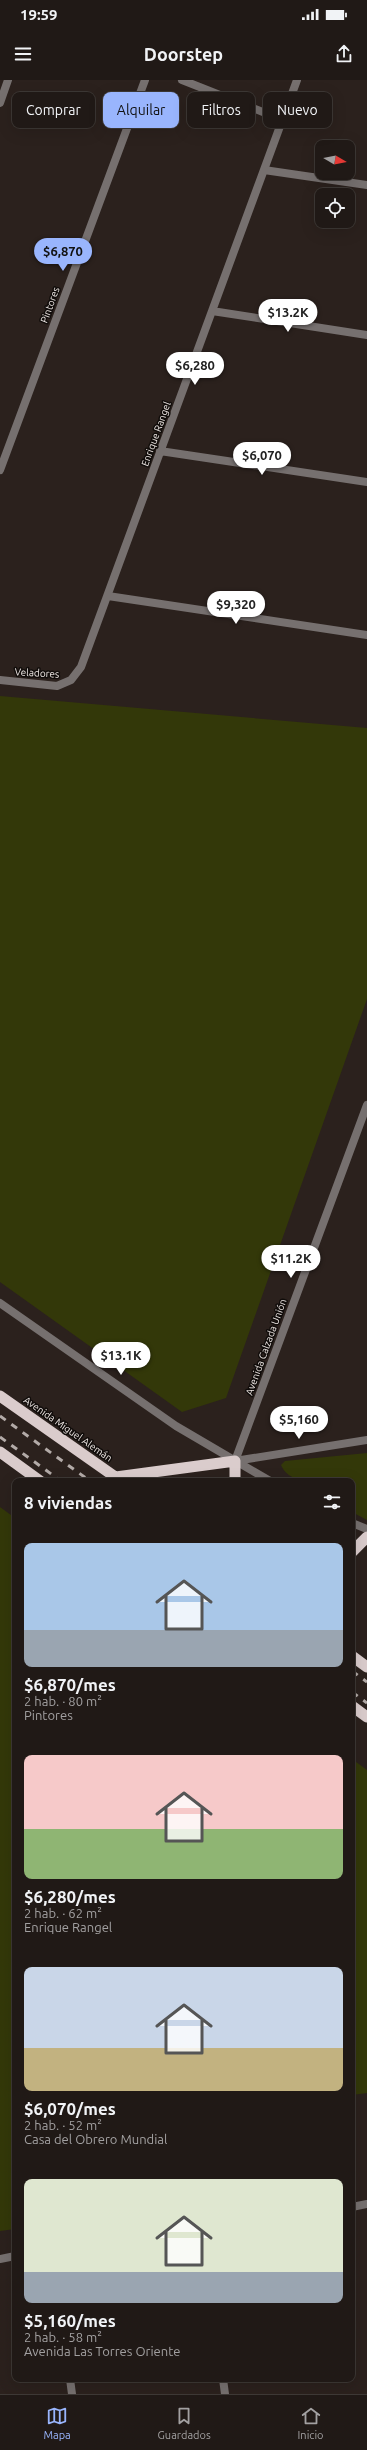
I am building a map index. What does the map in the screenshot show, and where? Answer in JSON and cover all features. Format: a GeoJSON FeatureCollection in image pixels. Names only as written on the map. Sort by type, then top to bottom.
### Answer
{"type":"FeatureCollection","features":[{"type":"Feature","properties":{"kind":"highway","name":"Avenida Miguel Alemán"},"geometry":{"type":"LineString","coordinates":[[0,1396],[118,1478]]}},
{"type":"Feature","properties":{"kind":"highway"},"geometry":{"type":"LineString","coordinates":[[0,1452],[36,1478]]}},
{"type":"Feature","properties":{"kind":"highway"},"geometry":{"type":"LineString","coordinates":[[125,1478],[235,1461],[235,1478]]}},
{"type":"Feature","properties":{"kind":"highway"},"geometry":{"type":"LineString","coordinates":[[355,1549],[367,1537]]}},
{"type":"Feature","properties":{"kind":"highway"},"geometry":{"type":"LineString","coordinates":[[355,1658],[367,1667]]}},
{"type":"Feature","properties":{"kind":"highway"},"geometry":{"type":"LineString","coordinates":[[355,1708],[367,1717]]}},
{"type":"Feature","properties":{"kind":"street"},"geometry":{"type":"LineString","coordinates":[[0,103],[8,80]]}},
{"type":"Feature","properties":{"kind":"street","name":"Pintores"},"geometry":{"type":"LineString","coordinates":[[0,470],[145,80]]}},
{"type":"Feature","properties":{"kind":"street"},"geometry":{"type":"LineString","coordinates":[[182,80],[263,112]]}},
{"type":"Feature","properties":{"kind":"street","name":"Enrique Rangel"},"geometry":{"type":"LineString","coordinates":[[294,92],[298,80]]}},
{"type":"Feature","properties":{"kind":"street","name":"Enrique Rangel"},"geometry":{"type":"LineString","coordinates":[[71,680],[81,667],[108,596],[280,128]]}},
{"type":"Feature","properties":{"kind":"street"},"geometry":{"type":"LineString","coordinates":[[264,170],[367,185]]}},
{"type":"Feature","properties":{"kind":"street"},"geometry":{"type":"LineString","coordinates":[[212,311],[367,335]]}},
{"type":"Feature","properties":{"kind":"street"},"geometry":{"type":"LineString","coordinates":[[160,451],[367,482]]}},
{"type":"Feature","properties":{"kind":"street"},"geometry":{"type":"LineString","coordinates":[[108,596],[367,635]]}},
{"type":"Feature","properties":{"kind":"street","name":"Veladores"},"geometry":{"type":"LineString","coordinates":[[0,680],[57,686],[71,680]]}},
{"type":"Feature","properties":{"kind":"street","name":"Avenida Calzada Unión"},"geometry":{"type":"LineString","coordinates":[[235,1461],[367,1105]]}},
{"type":"Feature","properties":{"kind":"street"},"geometry":{"type":"LineString","coordinates":[[0,1303],[176,1426],[265,1478]]}},
{"type":"Feature","properties":{"kind":"street"},"geometry":{"type":"LineString","coordinates":[[235,1461],[367,1440]]}},
{"type":"Feature","properties":{"kind":"street"},"geometry":{"type":"LineString","coordinates":[[355,1524],[367,1529]]}},
{"type":"Feature","properties":{"kind":"street"},"geometry":{"type":"LineString","coordinates":[[355,2206],[367,2204]]}},
{"type":"Feature","properties":{"kind":"street"},"geometry":{"type":"LineString","coordinates":[[0,2259],[12,2257]]}},
{"type":"Feature","properties":{"kind":"street"},"geometry":{"type":"LineString","coordinates":[[70,2382],[72,2394]]}},
{"type":"Feature","properties":{"kind":"street"},"geometry":{"type":"LineString","coordinates":[[223,2382],[225,2394]]}},
{"type":"Feature","properties":{"kind":"green space"},"geometry":{"type":"Polygon","coordinates":[[[0,696],[367,728],[367,999],[226,1398],[182,1412],[0,1282],[0,696]]]}},
{"type":"Feature","properties":{"kind":"green space"},"geometry":{"type":"Polygon","coordinates":[[[367,1453],[367,1520],[355,1514],[355,1478],[294,1478],[286,1473],[281,1465],[285,1461],[367,1453]]]}},
{"type":"Feature","properties":{"kind":"green space"},"geometry":{"type":"Polygon","coordinates":[[[0,1507],[12,1516],[12,2229],[0,2231],[0,1507]]]}},
{"type":"Feature","properties":{"kind":"green space"},"geometry":{"type":"Polygon","coordinates":[[[355,1761],[367,1770],[367,2093],[355,2095],[355,1761]]]}},
{"type":"Feature","properties":{"kind":"railway"},"geometry":{"type":"LineString","coordinates":[[0,1416],[86,1478]]}},
{"type":"Feature","properties":{"kind":"railway"},"geometry":{"type":"LineString","coordinates":[[0,1437],[57,1478]]}},
{"type":"Feature","properties":{"kind":"railway"},"geometry":{"type":"LineString","coordinates":[[355,1673],[367,1682]]}},
{"type":"Feature","properties":{"kind":"railway"},"geometry":{"type":"LineString","coordinates":[[355,1694],[367,1703]]}}]}
